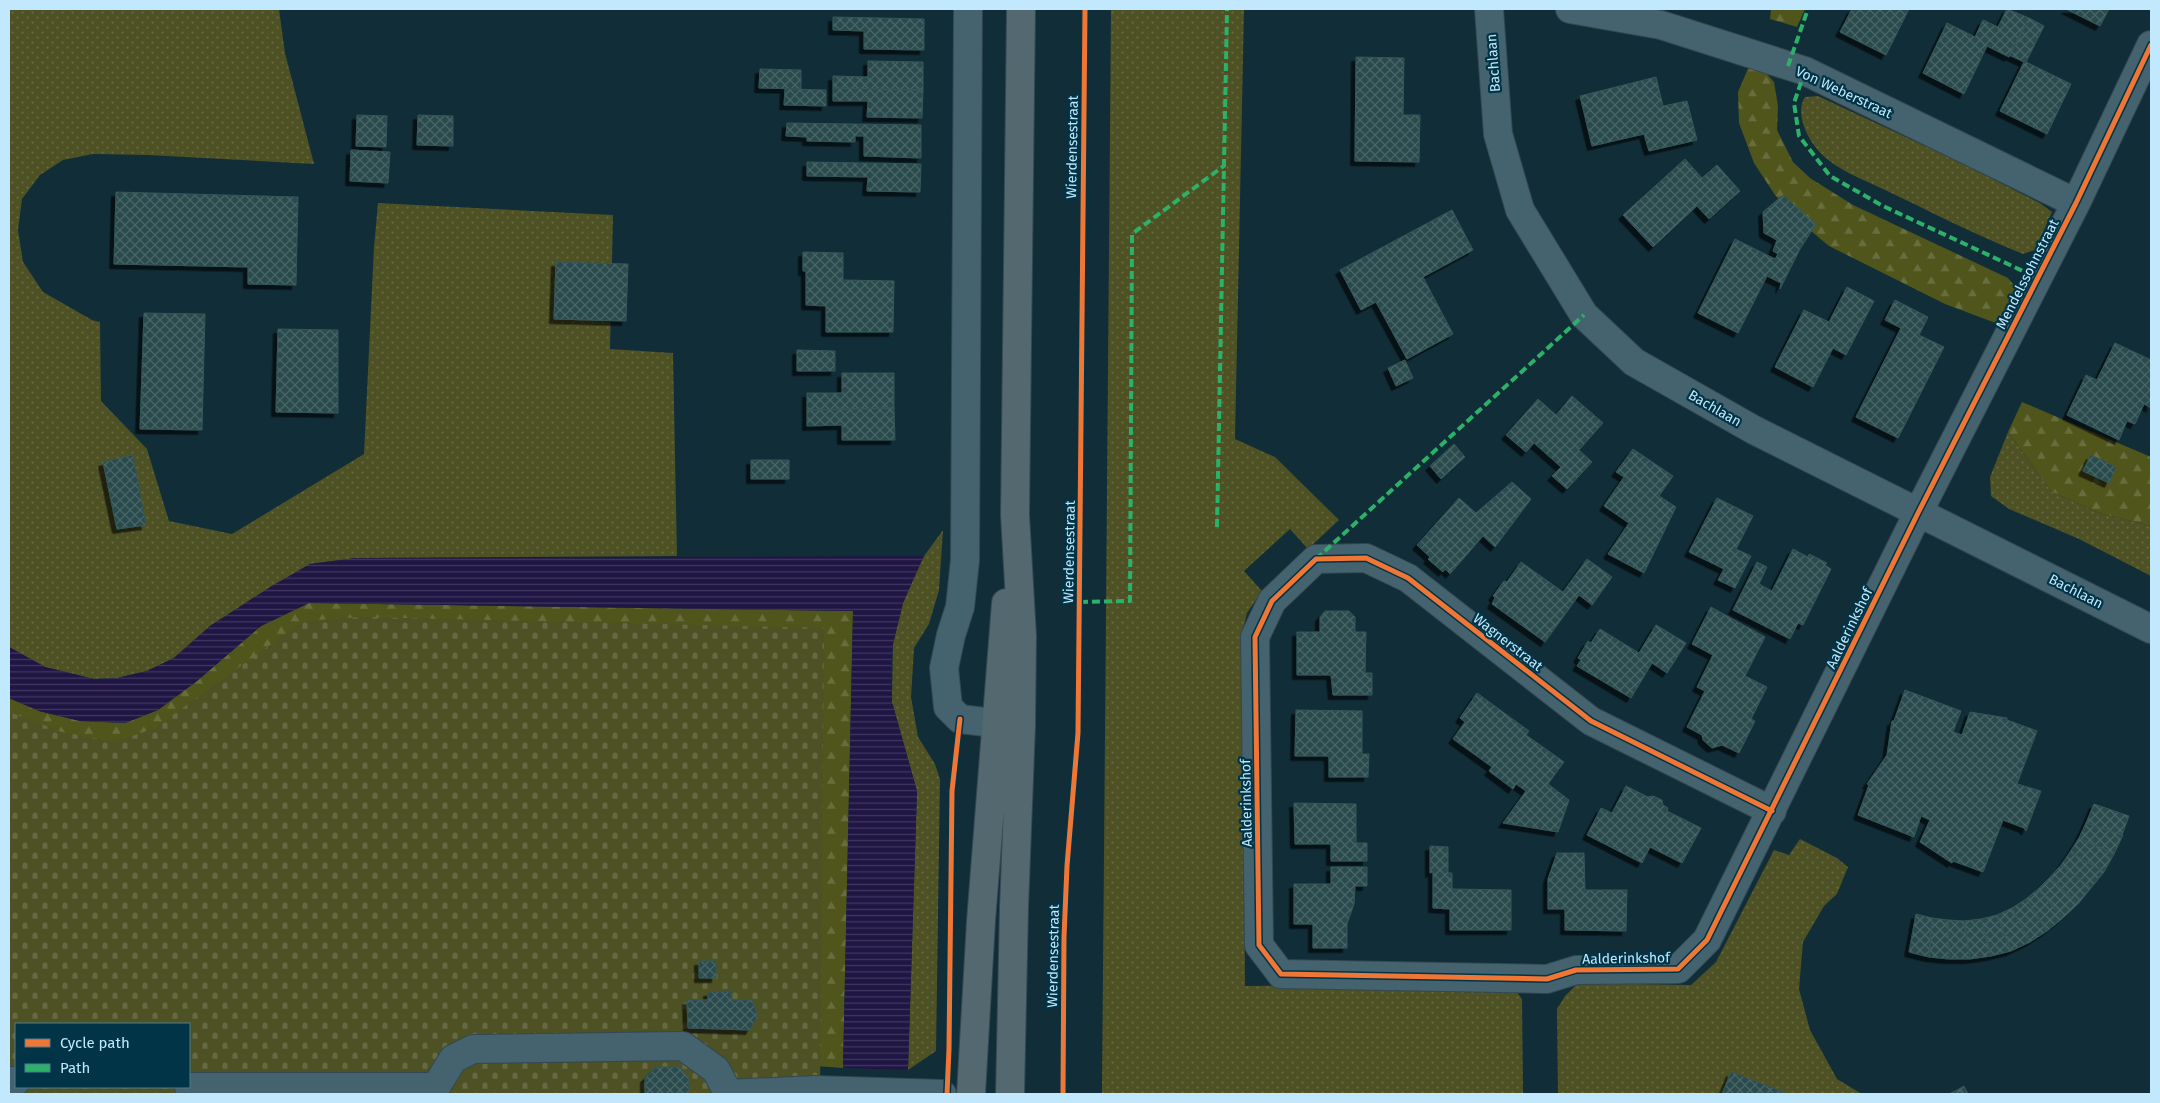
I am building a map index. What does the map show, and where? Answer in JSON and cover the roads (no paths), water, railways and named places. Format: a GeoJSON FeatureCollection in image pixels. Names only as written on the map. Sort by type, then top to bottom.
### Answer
{"type":"FeatureCollection","features":[{"type":"Feature","properties":{"kind":"main road"},"geometry":{"type":"LineString","coordinates":[[971,1094],[981,921],[1022,636],[1015,515],[1021,9]]}},
{"type":"Feature","properties":{"kind":"main road"},"geometry":{"type":"LineString","coordinates":[[1010,725],[1014,908],[1010,1094]]}},
{"type":"Feature","properties":{"kind":"street"},"geometry":{"type":"LineString","coordinates":[[968,9],[964,560],[960,607],[951,635],[944,668],[945,689],[948,707],[960,719],[1010,725]]}},
{"type":"Feature","properties":{"kind":"street","name":"Bachlaan"},"geometry":{"type":"LineString","coordinates":[[1489,9],[1498,134],[1520,210],[1584,315],[1634,362],[1754,430],[1839,474],[1919,511],[2151,629]]}},
{"type":"Feature","properties":{"kind":"street","name":"Von Weberstraat"},"geometry":{"type":"LineString","coordinates":[[1570,9],[1662,25],[1805,71],[2076,203]]}},
{"type":"Feature","properties":{"kind":"street","name":"Mendelssohnstraat"},"geometry":{"type":"LineString","coordinates":[[1919,511],[2076,203],[2151,45]]}},
{"type":"Feature","properties":{"kind":"street","name":"Aalderinkshof"},"geometry":{"type":"LineString","coordinates":[[1255,637],[1259,945],[1281,974],[1547,979],[1576,970],[1678,969],[1707,940],[1919,511]]}},
{"type":"Feature","properties":{"kind":"street","name":"Wagnerstraat"},"geometry":{"type":"LineString","coordinates":[[1255,637],[1272,601],[1316,559],[1366,558],[1408,578],[1591,721],[1772,811]]}},
{"type":"Feature","properties":{"kind":"street"},"geometry":{"type":"LineString","coordinates":[[190,1087],[439,1091],[453,1059],[473,1049],[683,1046],[716,1070],[728,1094],[815,1090],[942,1094]]}}]}
